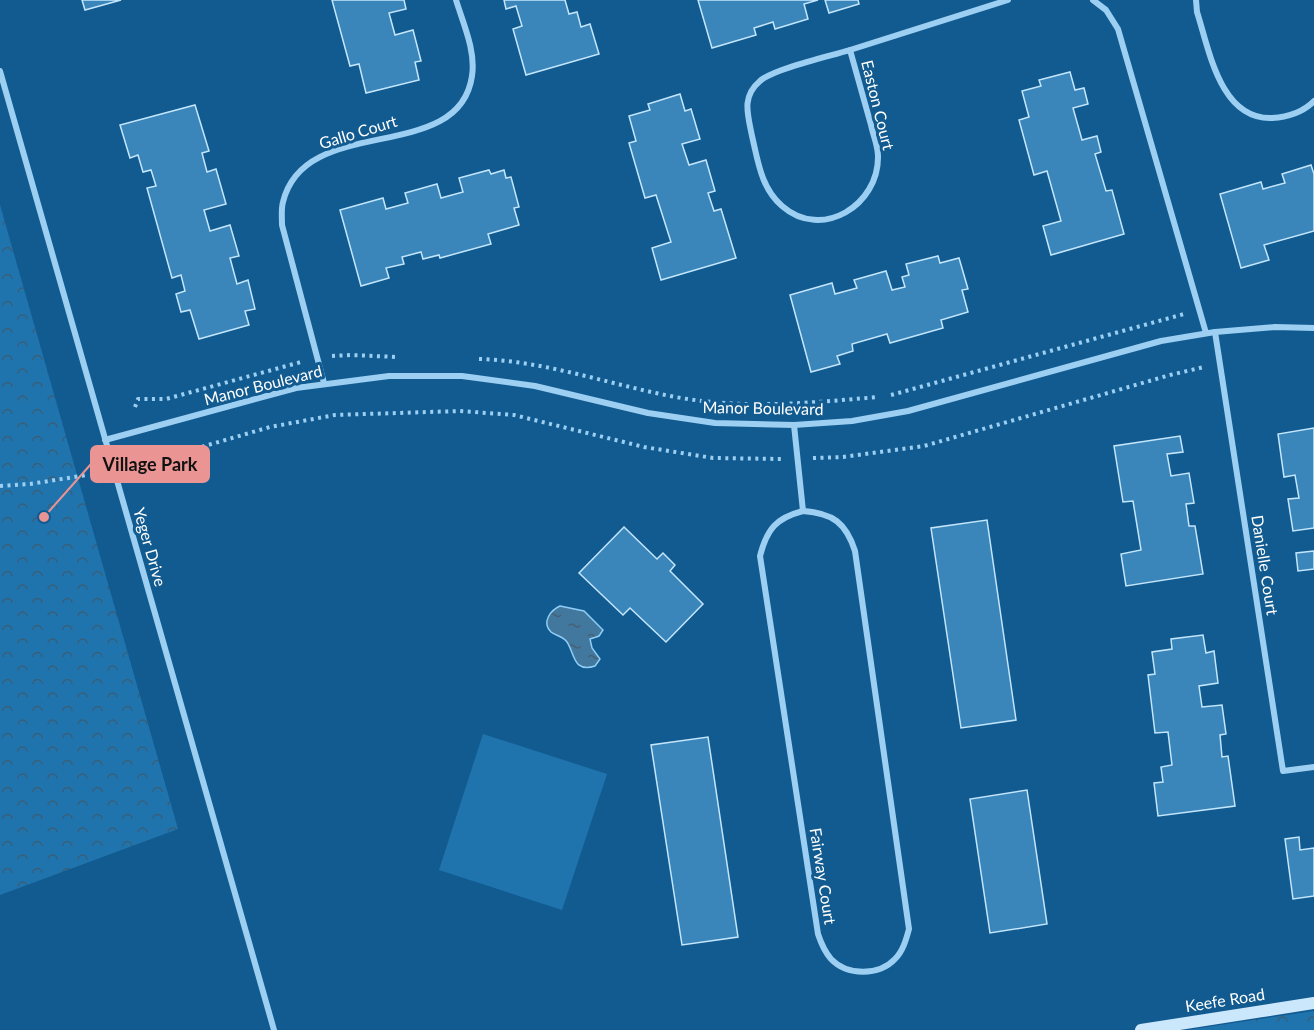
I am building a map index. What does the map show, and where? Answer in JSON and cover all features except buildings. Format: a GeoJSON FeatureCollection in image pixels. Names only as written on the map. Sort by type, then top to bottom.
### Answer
{"type":"FeatureCollection","features":[{"type":"Feature","properties":{"kind":"street","name":"Gallo Court"},"geometry":{"type":"LineString","coordinates":[[324,383],[282,225],[283,202],[292,181],[309,163],[328,152],[436,124],[453,113],[465,97],[472,76],[473,57],[456,0]]}},
{"type":"Feature","properties":{"kind":"street","name":"Easton Court"},"geometry":{"type":"LineString","coordinates":[[850,50],[879,153],[877,174],[869,193],[855,208],[835,217],[816,219],[800,216],[782,207],[762,177],[746,109],[750,93],[760,80],[772,74],[1008,0]]}},
{"type":"Feature","properties":{"kind":"street"},"geometry":{"type":"LineString","coordinates":[[1093,0],[1106,10],[1118,29],[1206,333]]}},
{"type":"Feature","properties":{"kind":"street"},"geometry":{"type":"LineString","coordinates":[[1196,0],[1197,12],[1222,87],[1234,103],[1251,114],[1268,118],[1287,117],[1306,108],[1314,101]]}},
{"type":"Feature","properties":{"kind":"street","name":"Yeger Drive"},"geometry":{"type":"LineString","coordinates":[[0,71],[274,1030]]}},
{"type":"Feature","properties":{"kind":"street","name":"Manor Boulevard"},"geometry":{"type":"LineString","coordinates":[[105,440],[281,392],[324,383],[389,375],[462,376],[535,386],[648,413],[715,423],[794,425],[852,421],[908,411],[1161,341],[1215,332],[1275,327],[1314,328]]}},
{"type":"Feature","properties":{"kind":"street","name":"Danielle Court"},"geometry":{"type":"LineString","coordinates":[[1215,332],[1283,771],[1314,767]]}},
{"type":"Feature","properties":{"kind":"street"},"geometry":{"type":"LineString","coordinates":[[794,425],[803,511]]}},
{"type":"Feature","properties":{"kind":"street","name":"Fairway Court"},"geometry":{"type":"LineString","coordinates":[[803,511],[821,512],[837,520],[850,535],[855,551],[909,929],[904,946],[894,960],[879,970],[864,973],[846,969],[832,960],[822,947],[818,934],[760,556],[764,542],[774,524],[788,515],[803,511]]}},
{"type":"Feature","properties":{"kind":"street","name":"Keefe Road"},"geometry":{"type":"LineString","coordinates":[[1141,1030],[1314,1003]]}},
{"type":"Feature","properties":{"kind":"path"},"geometry":{"type":"LineString","coordinates":[[474,359],[507,360],[573,372],[626,387],[724,404],[793,405],[884,397],[1199,310]]}},
{"type":"Feature","properties":{"kind":"path"},"geometry":{"type":"LineString","coordinates":[[135,407],[138,399],[166,399],[317,357],[351,355],[399,357]]}},
{"type":"Feature","properties":{"kind":"path"},"geometry":{"type":"LineString","coordinates":[[0,486],[87,475]]}},
{"type":"Feature","properties":{"kind":"green space"},"geometry":{"type":"Polygon","coordinates":[[[0,205],[178,829],[0,895],[0,205]]]}},
{"type":"Feature","properties":{"kind":"green space"},"geometry":{"type":"Polygon","coordinates":[[[483,734],[607,774],[562,910],[439,870],[483,734]]]}},
{"type":"Feature","properties":{"kind":"green space"},"geometry":{"type":"Polygon","coordinates":[[[1314,1011],[1314,1030],[1187,1030],[1314,1011]]]}},
{"type":"Feature","properties":{"kind":"water"},"geometry":{"type":"Polygon","coordinates":[[[560,606],[584,611],[603,630],[599,636],[590,639],[592,648],[600,659],[595,666],[582,667],[579,665],[565,640],[548,628],[548,617],[560,606]]]}},
{"type":"Feature","properties":{"kind":"place","name":"Village Park"},"geometry":{"type":"Point","coordinates":[44,517]}}]}
